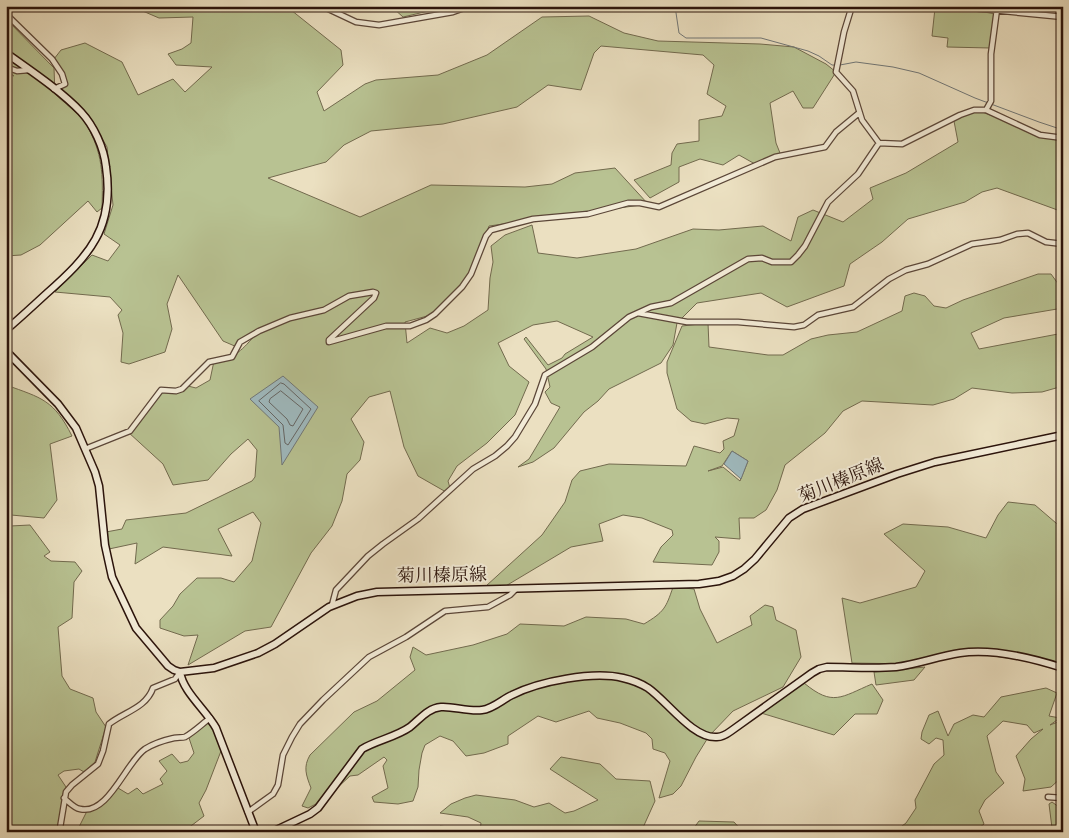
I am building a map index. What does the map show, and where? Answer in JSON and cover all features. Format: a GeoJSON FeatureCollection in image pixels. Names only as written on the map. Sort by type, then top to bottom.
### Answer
{"type":"FeatureCollection","features":[{"type":"Feature","properties":{"kind":"street"},"geometry":{"type":"LineString","coordinates":[[322,6],[356,22],[379,25],[453,12],[470,6]]}},
{"type":"Feature","properties":{"kind":"street"},"geometry":{"type":"LineString","coordinates":[[85,449],[130,430],[161,390],[176,391],[182,389],[209,362],[232,358],[240,342],[248,336],[290,318],[324,310],[348,296],[376,293],[374,298],[329,342],[386,326],[410,326],[426,320],[448,302],[462,287],[471,274],[486,236],[491,230],[533,219],[588,214],[628,203],[659,207],[775,157],[825,147],[836,132],[858,113],[859,107],[853,91],[836,72],[852,6]]}},
{"type":"Feature","properties":{"kind":"street"},"geometry":{"type":"LineString","coordinates":[[951,6],[1063,17]]}},
{"type":"Feature","properties":{"kind":"street"},"geometry":{"type":"LineString","coordinates":[[987,108],[991,101],[991,54],[997,10]]}},
{"type":"Feature","properties":{"kind":"street"},"geometry":{"type":"LineString","coordinates":[[6,14],[58,66],[65,84],[54,89]]}},
{"type":"Feature","properties":{"kind":"street"},"geometry":{"type":"LineString","coordinates":[[6,53],[54,89],[83,114],[98,141],[106,162],[107,171],[106,211],[94,243],[78,265],[6,330]]}},
{"type":"Feature","properties":{"kind":"street"},"geometry":{"type":"LineString","coordinates":[[6,67],[17,71],[29,70]]}},
{"type":"Feature","properties":{"kind":"street"},"geometry":{"type":"LineString","coordinates":[[879,143],[902,144],[960,115],[987,108],[1040,134],[1063,138]]}},
{"type":"Feature","properties":{"kind":"street"},"geometry":{"type":"LineString","coordinates":[[858,113],[879,143]]}},
{"type":"Feature","properties":{"kind":"street"},"geometry":{"type":"LineString","coordinates":[[332,605],[336,590],[368,556],[418,519],[473,469],[495,456],[507,446],[536,404],[545,375],[592,347],[629,317],[651,307],[671,303],[748,259],[762,258],[772,262],[791,262],[805,246],[828,202],[858,174],[879,143]]}},
{"type":"Feature","properties":{"kind":"street"},"geometry":{"type":"LineString","coordinates":[[638,312],[687,322],[738,322],[794,327],[804,325],[818,315],[853,307],[890,279],[906,270],[928,264],[972,244],[1028,233],[1046,242],[1063,244]]}},
{"type":"Feature","properties":{"kind":"street"},"geometry":{"type":"LineString","coordinates":[[6,351],[69,417],[76,428],[99,486],[105,545],[112,577],[136,628],[168,666],[180,672]]}},
{"type":"Feature","properties":{"kind":"street","name":"菊川榛原線"},"geometry":{"type":"LineString","coordinates":[[180,672],[214,668],[258,654],[332,605],[357,596],[377,592],[699,584],[720,581],[744,569],[755,559],[789,518],[803,509],[935,462],[1063,434]]}},
{"type":"Feature","properties":{"kind":"street"},"geometry":{"type":"LineString","coordinates":[[248,812],[272,794],[278,785],[283,755],[300,724],[369,657],[406,637],[445,611],[488,607],[510,595],[516,589]]}},
{"type":"Feature","properties":{"kind":"street"},"geometry":{"type":"LineString","coordinates":[[272,832],[310,814],[318,808],[362,750],[409,728],[429,710],[443,706],[452,709],[483,710],[511,695],[547,682],[598,677],[621,677],[634,681],[647,688],[697,730],[716,737],[731,731],[818,669],[827,667],[894,667],[915,664],[961,652],[1000,653],[1063,668]]}},
{"type":"Feature","properties":{"kind":"street"},"geometry":{"type":"LineString","coordinates":[[180,672],[181,682],[210,717],[216,728],[256,832]]}},
{"type":"Feature","properties":{"kind":"street"},"geometry":{"type":"LineString","coordinates":[[58,832],[66,792],[98,764],[109,724],[145,703],[153,688],[174,679],[180,672]]}},
{"type":"Feature","properties":{"kind":"street"},"geometry":{"type":"LineString","coordinates":[[64,798],[74,807],[80,809],[87,810],[97,807],[146,748],[174,738],[184,737],[210,717]]}},
{"type":"Feature","properties":{"kind":"street"},"geometry":{"type":"LineString","coordinates":[[1048,797],[1063,798]]}},
{"type":"Feature","properties":{"kind":"green space"},"geometry":{"type":"Polygon","coordinates":[[[131,6],[286,6],[341,50],[343,65],[317,92],[324,111],[365,84],[376,80],[438,75],[487,55],[542,17],[589,16],[624,33],[658,41],[794,47],[826,64],[836,72],[813,108],[803,108],[793,91],[770,103],[776,143],[780,153],[755,164],[739,155],[723,165],[700,159],[679,167],[679,182],[650,198],[634,180],[671,165],[672,153],[677,144],[699,141],[699,120],[722,116],[726,106],[707,94],[714,65],[703,55],[601,46],[594,53],[581,90],[548,85],[517,107],[443,124],[371,131],[344,145],[326,162],[268,178],[360,217],[431,185],[525,187],[552,184],[575,173],[615,168],[648,204],[489,226],[472,272],[454,296],[431,315],[405,322],[407,343],[430,328],[447,333],[464,326],[488,310],[493,262],[491,246],[505,235],[532,225],[538,253],[577,258],[636,249],[693,229],[719,230],[763,226],[791,241],[798,217],[813,210],[843,222],[873,199],[870,188],[906,173],[958,142],[953,116],[979,111],[1063,140],[1063,212],[997,188],[982,192],[965,202],[908,219],[882,242],[850,264],[844,286],[787,307],[761,293],[697,303],[677,323],[673,345],[661,363],[609,389],[584,412],[554,448],[533,462],[518,467],[529,459],[560,407],[551,403],[545,392],[550,387],[546,369],[524,339],[526,337],[548,365],[593,337],[557,321],[533,325],[498,343],[509,366],[529,382],[515,415],[487,443],[457,466],[448,481],[450,488],[446,492],[418,476],[404,447],[390,391],[369,397],[351,419],[364,442],[360,460],[347,474],[342,501],[332,526],[311,553],[271,627],[245,631],[188,665],[198,635],[184,636],[160,628],[160,620],[173,606],[180,594],[197,578],[221,578],[234,582],[252,561],[261,523],[253,512],[218,529],[232,556],[163,547],[135,564],[137,543],[109,549],[106,532],[122,529],[126,520],[186,513],[252,481],[255,477],[257,450],[248,439],[231,454],[208,480],[173,485],[163,464],[128,432],[161,390],[176,391],[184,385],[196,388],[210,380],[214,361],[234,355],[257,333],[237,347],[223,341],[178,275],[167,304],[172,329],[165,352],[129,364],[121,362],[123,333],[118,315],[122,310],[110,297],[55,292],[92,255],[108,261],[120,245],[104,234],[113,205],[107,147],[88,114],[57,88],[65,84],[54,59],[61,50],[85,43],[122,62],[138,95],[173,79],[185,92],[212,67],[176,65],[168,54],[182,49],[191,43],[193,17],[159,18],[131,6]]]}},
{"type":"Feature","properties":{"kind":"green space"},"geometry":{"type":"Polygon","coordinates":[[[365,6],[450,6],[403,17],[393,8],[379,10],[365,6]]]}},
{"type":"Feature","properties":{"kind":"green space"},"geometry":{"type":"Polygon","coordinates":[[[935,8],[994,13],[990,48],[947,47],[948,38],[932,36],[935,8]]]}},
{"type":"Feature","properties":{"kind":"green space"},"geometry":{"type":"Polygon","coordinates":[[[6,19],[54,68],[55,94],[84,121],[92,135],[101,165],[102,208],[97,212],[88,201],[40,245],[21,255],[6,256],[6,72],[14,76],[6,70],[6,19]]]}},
{"type":"Feature","properties":{"kind":"green space"},"geometry":{"type":"Polygon","coordinates":[[[1038,274],[1051,274],[1059,285],[1063,285],[1063,308],[1004,318],[971,333],[979,349],[1058,334],[1063,340],[1063,386],[1042,392],[1012,393],[972,388],[954,399],[933,405],[862,401],[843,411],[825,433],[785,465],[777,490],[766,510],[754,518],[739,518],[740,539],[715,537],[719,541],[719,552],[712,565],[653,562],[661,547],[673,535],[672,530],[642,518],[623,515],[599,524],[603,541],[571,547],[504,587],[486,586],[542,535],[565,502],[572,480],[580,471],[609,464],[686,466],[694,446],[720,453],[724,449],[723,441],[734,436],[739,419],[727,418],[705,424],[691,421],[677,409],[667,373],[667,362],[682,326],[708,323],[709,347],[768,355],[783,355],[811,339],[857,332],[902,311],[905,296],[914,293],[925,296],[934,306],[946,308],[963,300],[1038,274]],[[732,451],[722,466],[708,471],[723,467],[740,481],[748,461],[732,451]]]}},
{"type":"Feature","properties":{"kind":"green space"},"geometry":{"type":"Polygon","coordinates":[[[6,385],[38,397],[53,407],[72,436],[50,444],[57,500],[44,518],[11,515],[10,526],[30,525],[50,552],[44,556],[51,561],[75,562],[82,571],[74,582],[72,618],[58,627],[62,676],[70,689],[93,698],[96,712],[106,727],[95,762],[84,772],[79,769],[64,771],[58,775],[66,787],[56,832],[6,832],[6,385]]]}},
{"type":"Feature","properties":{"kind":"green space"},"geometry":{"type":"Polygon","coordinates":[[[1008,502],[1035,505],[1063,529],[1063,666],[959,651],[915,664],[852,663],[842,598],[860,603],[916,587],[925,571],[884,534],[903,524],[948,527],[986,538],[998,515],[1008,502]]]}},
{"type":"Feature","properties":{"kind":"green space"},"geometry":{"type":"Polygon","coordinates":[[[673,587],[694,589],[700,609],[717,643],[752,625],[750,616],[765,605],[773,607],[776,620],[796,630],[801,657],[783,687],[733,711],[709,736],[681,786],[673,794],[659,798],[670,761],[665,753],[653,749],[652,739],[646,733],[620,723],[597,718],[589,711],[556,722],[538,716],[508,736],[508,744],[484,753],[466,756],[453,741],[440,736],[425,745],[419,770],[418,787],[413,801],[398,804],[374,802],[372,797],[388,788],[383,766],[387,760],[384,757],[358,775],[350,776],[324,800],[308,808],[302,806],[311,788],[306,771],[306,763],[310,755],[354,712],[377,701],[415,670],[410,657],[413,647],[426,655],[473,645],[507,634],[520,624],[564,626],[586,617],[626,619],[644,624],[663,609],[673,587]]]}},
{"type":"Feature","properties":{"kind":"green space"},"geometry":{"type":"Polygon","coordinates":[[[925,667],[914,680],[876,685],[874,672],[925,667]]]}},
{"type":"Feature","properties":{"kind":"green space"},"geometry":{"type":"Polygon","coordinates":[[[804,683],[822,695],[830,697],[845,696],[872,684],[883,700],[877,714],[855,714],[834,735],[761,713],[804,683]]]}},
{"type":"Feature","properties":{"kind":"green space"},"geometry":{"type":"Polygon","coordinates":[[[1046,688],[1057,693],[1049,716],[1060,718],[1050,725],[1063,720],[1063,776],[1051,787],[1023,791],[1025,779],[1016,756],[1043,729],[1034,733],[1027,725],[1003,721],[987,736],[996,772],[1004,783],[985,800],[979,811],[984,824],[974,832],[894,832],[906,823],[916,808],[915,800],[934,764],[944,755],[943,740],[936,738],[929,744],[921,739],[929,715],[938,711],[948,736],[954,724],[973,715],[984,717],[1001,697],[1046,688]]]}},
{"type":"Feature","properties":{"kind":"green space"},"geometry":{"type":"Polygon","coordinates":[[[208,723],[214,731],[221,751],[199,803],[204,816],[187,829],[188,832],[90,832],[79,827],[87,811],[97,808],[118,788],[128,794],[137,788],[143,794],[163,784],[160,779],[167,771],[159,761],[172,754],[180,763],[188,761],[194,753],[189,738],[208,723]]]}},
{"type":"Feature","properties":{"kind":"green space"},"geometry":{"type":"Polygon","coordinates":[[[561,757],[600,764],[616,779],[650,781],[655,801],[641,832],[440,832],[440,826],[480,831],[481,823],[468,817],[440,813],[451,804],[476,795],[515,800],[534,807],[549,803],[565,813],[598,800],[550,769],[561,757]]]}},
{"type":"Feature","properties":{"kind":"green space"},"geometry":{"type":"Polygon","coordinates":[[[1052,802],[1063,810],[1063,832],[1048,832],[1052,828],[1049,804],[1052,802]]]}},
{"type":"Feature","properties":{"kind":"green space"},"geometry":{"type":"Polygon","coordinates":[[[699,821],[734,822],[743,832],[691,832],[699,821]]]}},
{"type":"Feature","properties":{"kind":"water"},"geometry":{"type":"Polygon","coordinates":[[[283,376],[318,407],[282,465],[279,427],[250,399],[283,376]]]}},
{"type":"Feature","properties":{"kind":"water"},"geometry":{"type":"Polygon","coordinates":[[[732,451],[748,461],[741,479],[724,464],[732,451]]]}},
{"type":"Feature","properties":{"kind":"waterway"},"geometry":{"type":"LineString","coordinates":[[675,6],[679,33],[686,38],[761,38],[808,51],[832,65],[836,65]]}},
{"type":"Feature","properties":{"kind":"waterway"},"geometry":{"type":"LineString","coordinates":[[840,65],[856,62],[919,73],[975,98],[1063,130]]}}]}
